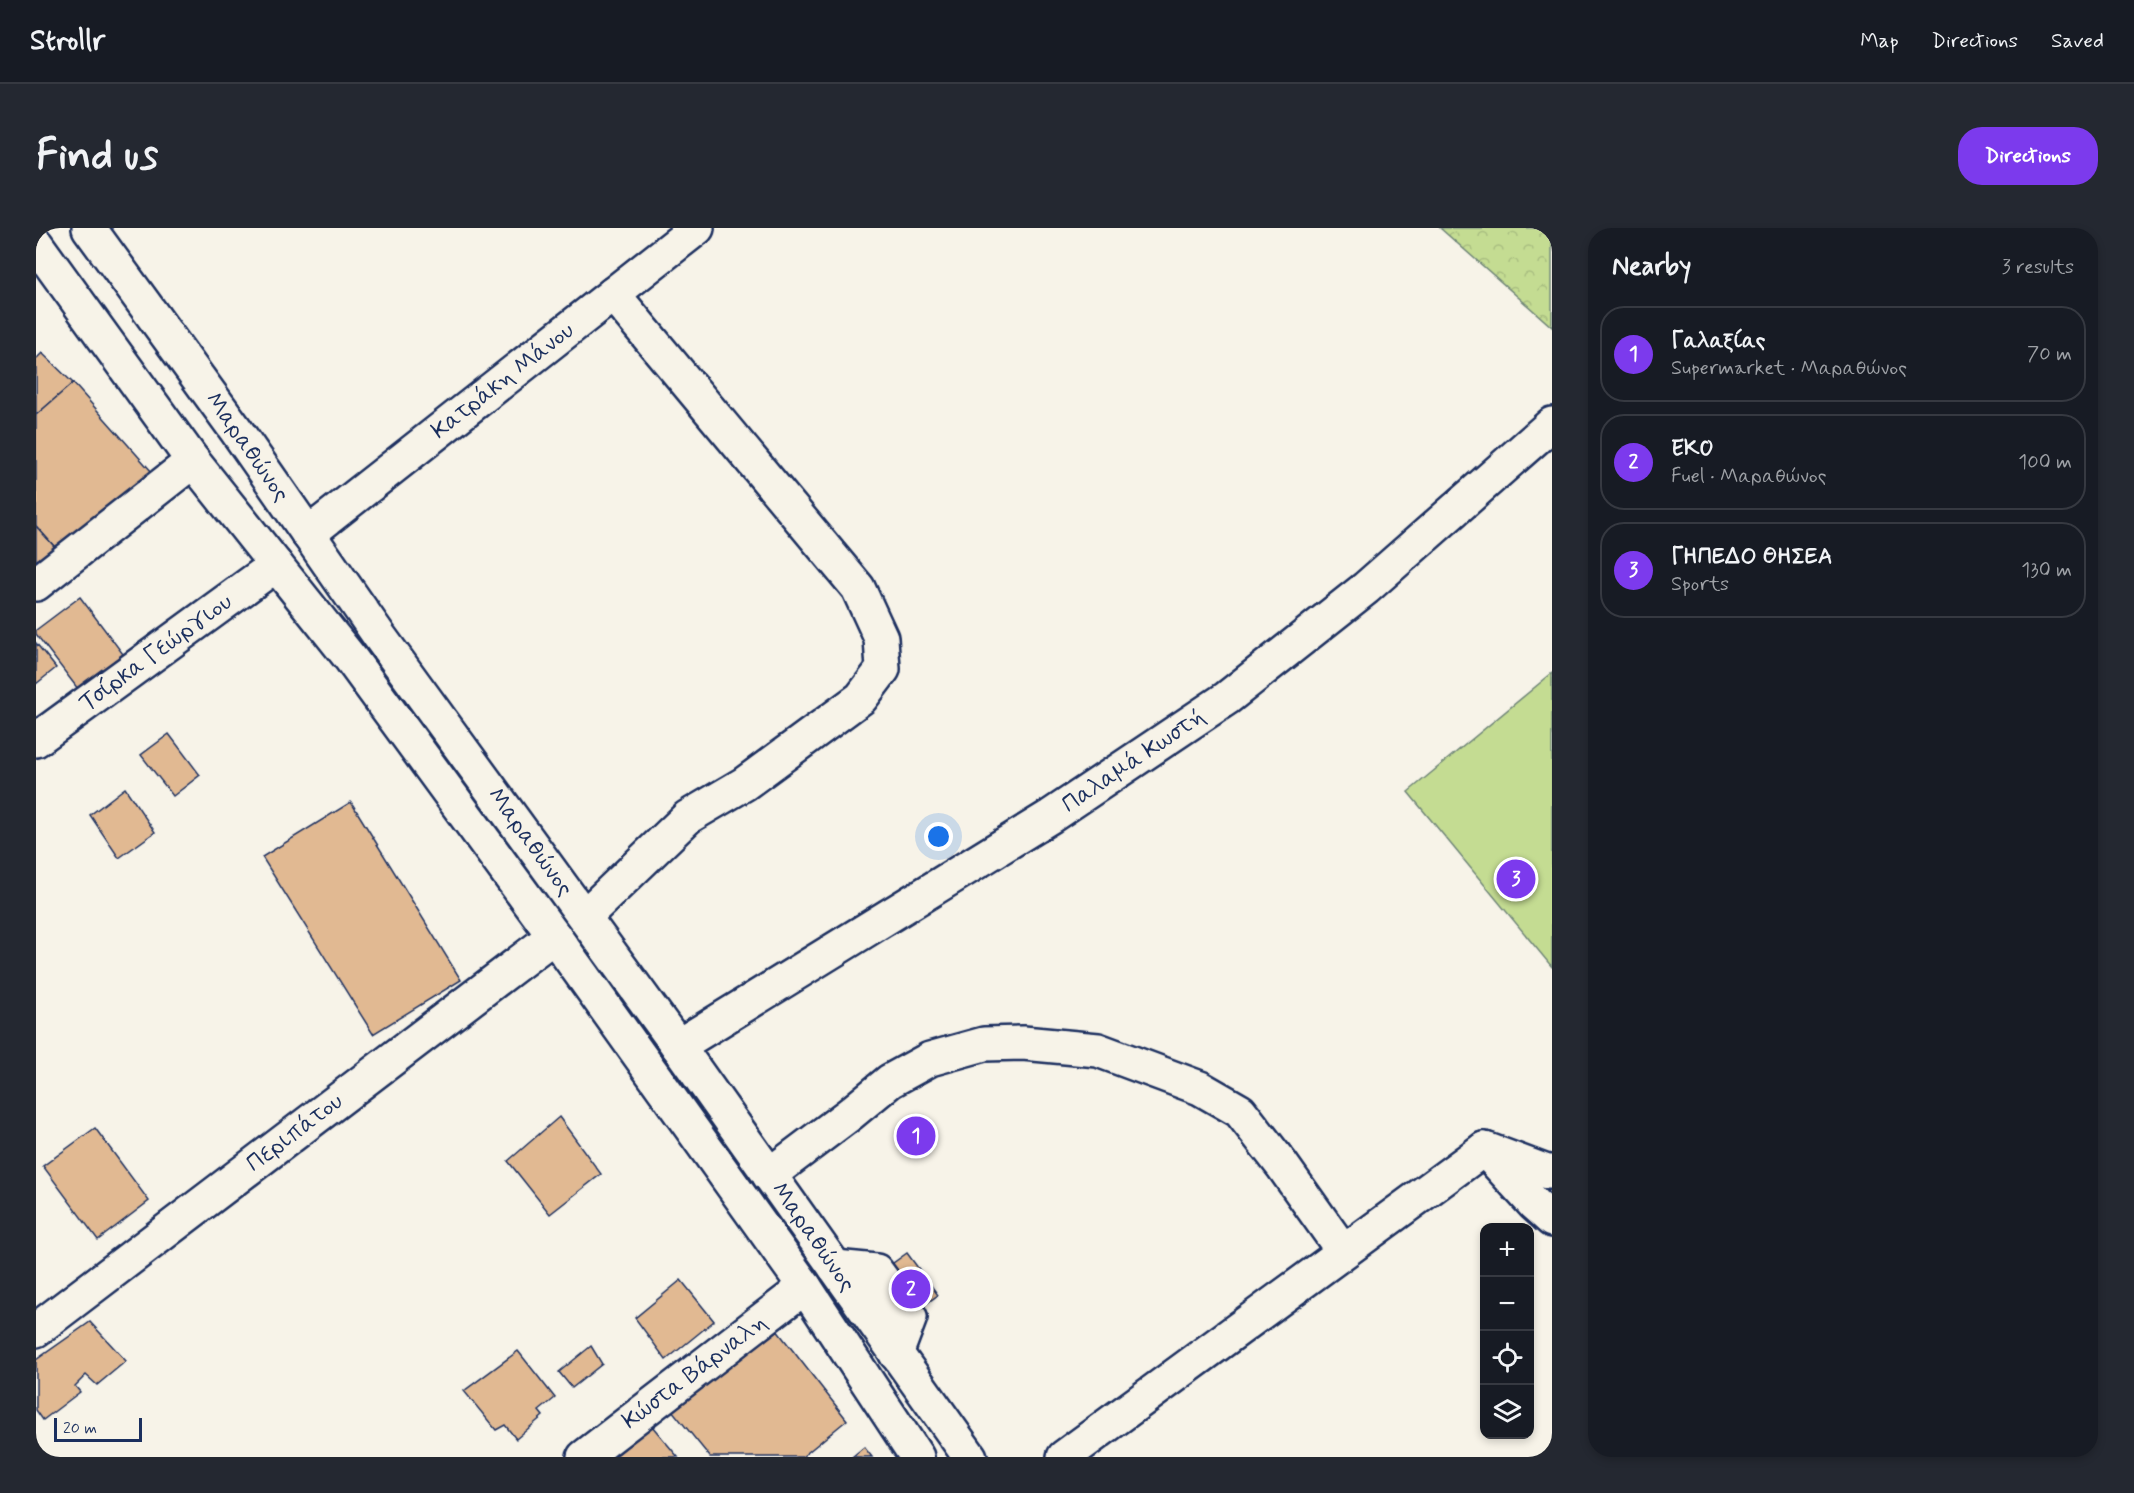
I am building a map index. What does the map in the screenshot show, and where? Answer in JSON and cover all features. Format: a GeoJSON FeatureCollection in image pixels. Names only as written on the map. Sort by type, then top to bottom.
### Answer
{"type":"FeatureCollection","features":[{"type":"Feature","properties":{"kind":"street","name":"Μαραθώνος"},"geometry":{"type":"LineString","coordinates":[[89,228],[236,430],[380,637],[585,916],[970,1457]]}},
{"type":"Feature","properties":{"kind":"street","name":"Κατράκη Μάνου"},"geometry":{"type":"LineString","coordinates":[[308,534],[697,228]]}},
{"type":"Feature","properties":{"kind":"street","name":"Μαραθώνος"},"geometry":{"type":"LineString","coordinates":[[36,244],[194,460],[351,659],[554,936],[805,1287],[917,1457]]}},
{"type":"Feature","properties":{"kind":"street"},"geometry":{"type":"LineString","coordinates":[[585,916],[688,817],[744,784],[861,698],[883,669],[881,638],[858,588],[613,294]]}},
{"type":"Feature","properties":{"kind":"street","name":"Παλαμά Κωστή"},"geometry":{"type":"LineString","coordinates":[[678,1046],[1051,816],[1227,698],[1366,588],[1552,424]]}},
{"type":"Feature","properties":{"kind":"street"},"geometry":{"type":"LineString","coordinates":[[36,584],[194,460]]}},
{"type":"Feature","properties":{"kind":"street","name":"Τσίρκα Γεώργιου"},"geometry":{"type":"LineString","coordinates":[[36,740],[276,565]]}},
{"type":"Feature","properties":{"kind":"street","name":"Περιπάτου"},"geometry":{"type":"LineString","coordinates":[[36,1330],[554,936]]}},
{"type":"Feature","properties":{"kind":"street"},"geometry":{"type":"LineString","coordinates":[[769,1175],[890,1081],[930,1059],[984,1044],[1023,1043],[1098,1050],[1200,1088],[1240,1111],[1282,1165],[1343,1251]]}},
{"type":"Feature","properties":{"kind":"street"},"geometry":{"type":"LineString","coordinates":[[1484,1149],[1552,1172]]}},
{"type":"Feature","properties":{"kind":"street"},"geometry":{"type":"LineString","coordinates":[[1484,1149],[1534,1204],[1552,1220]]}},
{"type":"Feature","properties":{"kind":"street"},"geometry":{"type":"LineString","coordinates":[[1064,1457],[1484,1149]]}},
{"type":"Feature","properties":{"kind":"street","name":"Κώστα Βάρναλη"},"geometry":{"type":"LineString","coordinates":[[584,1457],[805,1287]]}},
{"type":"Feature","properties":{"kind":"green space"},"geometry":{"type":"Polygon","coordinates":[[[1440,228],[1552,228],[1552,327],[1440,228]]]}},
{"type":"Feature","properties":{"kind":"green space"},"geometry":{"type":"Polygon","coordinates":[[[1552,673],[1552,967],[1408,792],[1552,673]]]}},
{"type":"Feature","properties":{"kind":"building"},"geometry":{"type":"Polygon","coordinates":[[[42,353],[73,383],[36,415],[36,359],[42,353]]]}},
{"type":"Feature","properties":{"kind":"building"},"geometry":{"type":"Polygon","coordinates":[[[73,383],[152,472],[61,554],[36,526],[36,415],[73,383]]]}},
{"type":"Feature","properties":{"kind":"building"},"geometry":{"type":"Polygon","coordinates":[[[36,526],[61,554],[36,574],[36,526]]]}},
{"type":"Feature","properties":{"kind":"building"},"geometry":{"type":"Polygon","coordinates":[[[80,597],[123,654],[78,689],[36,634],[36,630],[80,597]]]}},
{"type":"Feature","properties":{"kind":"building"},"geometry":{"type":"Polygon","coordinates":[[[36,643],[56,668],[36,684],[36,643]]]}},
{"type":"Feature","properties":{"kind":"building"},"geometry":{"type":"Polygon","coordinates":[[[169,734],[200,775],[173,796],[141,755],[169,734]]]}},
{"type":"Feature","properties":{"kind":"building"},"geometry":{"type":"Polygon","coordinates":[[[125,788],[155,832],[119,858],[90,815],[125,788]]]}},
{"type":"Feature","properties":{"kind":"building"},"geometry":{"type":"Polygon","coordinates":[[[351,802],[461,980],[373,1034],[262,857],[351,802]]]}},
{"type":"Feature","properties":{"kind":"building"},"geometry":{"type":"Polygon","coordinates":[[[559,1117],[601,1174],[550,1214],[508,1161],[559,1117]]]}},
{"type":"Feature","properties":{"kind":"building"},"geometry":{"type":"Polygon","coordinates":[[[95,1128],[149,1201],[98,1240],[43,1166],[95,1128]]]}},
{"type":"Feature","properties":{"kind":"building"},"geometry":{"type":"Polygon","coordinates":[[[907,1253],[938,1295],[913,1313],[882,1271],[907,1253]]]}},
{"type":"Feature","properties":{"kind":"building"},"geometry":{"type":"Polygon","coordinates":[[[681,1280],[714,1321],[666,1360],[635,1318],[681,1280]]]}},
{"type":"Feature","properties":{"kind":"building"},"geometry":{"type":"Polygon","coordinates":[[[90,1322],[126,1361],[97,1385],[86,1375],[75,1386],[80,1392],[43,1420],[36,1410],[36,1360],[90,1322]]]}},
{"type":"Feature","properties":{"kind":"building"},"geometry":{"type":"Polygon","coordinates":[[[776,1329],[847,1420],[802,1457],[710,1457],[671,1409],[776,1329]]]}},
{"type":"Feature","properties":{"kind":"building"},"geometry":{"type":"Polygon","coordinates":[[[591,1346],[602,1364],[572,1388],[559,1372],[591,1346]]]}},
{"type":"Feature","properties":{"kind":"building"},"geometry":{"type":"Polygon","coordinates":[[[518,1351],[555,1398],[539,1411],[543,1416],[516,1439],[505,1425],[496,1430],[464,1391],[518,1351]]]}},
{"type":"Feature","properties":{"kind":"building"},"geometry":{"type":"Polygon","coordinates":[[[652,1426],[678,1457],[614,1457],[652,1426]]]}},
{"type":"Feature","properties":{"kind":"building"},"geometry":{"type":"Polygon","coordinates":[[[864,1447],[872,1457],[852,1457],[864,1447]]]}},
{"type":"Feature","properties":{"kind":"place","name":"ΓΗΠΕΔΟ ΘΗΣΕΑ"},"geometry":{"type":"Point","coordinates":[1516,879]}},
{"type":"Feature","properties":{"kind":"place","name":"Γαλαξίας"},"geometry":{"type":"Point","coordinates":[916,1136]}},
{"type":"Feature","properties":{"kind":"place","name":"EKO"},"geometry":{"type":"Point","coordinates":[911,1289]}}]}
